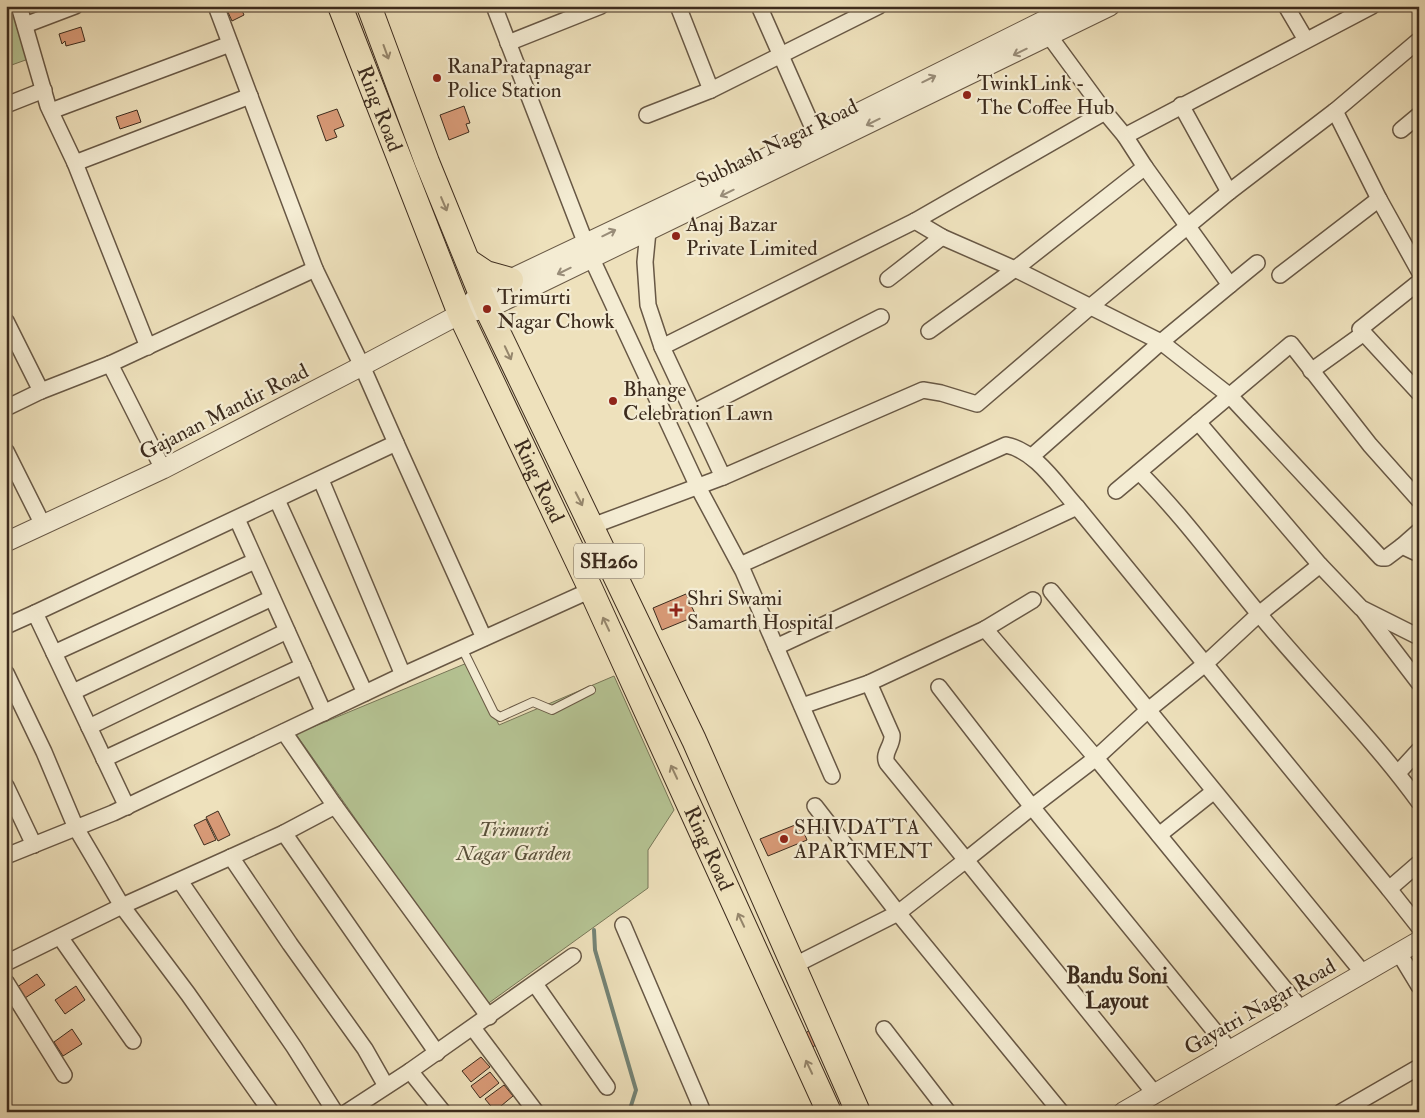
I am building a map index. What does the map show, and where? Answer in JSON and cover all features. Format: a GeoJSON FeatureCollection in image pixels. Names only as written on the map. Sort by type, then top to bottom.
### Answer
{"type":"FeatureCollection","features":[{"type":"Feature","properties":{"kind":"main road","name":"Ring Road"},"geometry":{"type":"LineString","coordinates":[[340,6],[460,314],[591,590],[829,1112]]}},
{"type":"Feature","properties":{"kind":"main road","name":"SH260"},"geometry":{"type":"LineString","coordinates":[[368,6],[427,162],[484,301],[694,740],[795,965],[858,1112]]}},
{"type":"Feature","properties":{"kind":"main road"},"geometry":{"type":"LineString","coordinates":[[468,261],[486,273],[511,280]]}},
{"type":"Feature","properties":{"kind":"street"},"geometry":{"type":"LineString","coordinates":[[19,6],[51,111],[75,163],[148,347]]}},
{"type":"Feature","properties":{"kind":"street"},"geometry":{"type":"LineString","coordinates":[[25,25],[74,6]]}},
{"type":"Feature","properties":{"kind":"street"},"geometry":{"type":"LineString","coordinates":[[216,6],[315,269],[362,366],[484,638]]}},
{"type":"Feature","properties":{"kind":"street"},"geometry":{"type":"LineString","coordinates":[[494,6],[589,251],[711,481]]}},
{"type":"Feature","properties":{"kind":"street"},"geometry":{"type":"LineString","coordinates":[[508,44],[601,6]]}},
{"type":"Feature","properties":{"kind":"street"},"geometry":{"type":"LineString","coordinates":[[678,6],[711,90]]}},
{"type":"Feature","properties":{"kind":"street"},"geometry":{"type":"LineString","coordinates":[[759,6],[819,141],[1073,6]]}},
{"type":"Feature","properties":{"kind":"street"},"geometry":{"type":"LineString","coordinates":[[647,115],[711,90],[879,6]]}},
{"type":"Feature","properties":{"kind":"street","name":"Subhash Nagar Road"},"geometry":{"type":"LineString","coordinates":[[484,301],[819,141],[1050,37],[1110,6]]}},
{"type":"Feature","properties":{"kind":"street"},"geometry":{"type":"LineString","coordinates":[[1286,6],[1306,40]]}},
{"type":"Feature","properties":{"kind":"street"},"geometry":{"type":"LineString","coordinates":[[1125,136],[1372,6]]}},
{"type":"Feature","properties":{"kind":"street"},"geometry":{"type":"LineString","coordinates":[[1050,37],[1125,136],[1144,167],[1230,285]]}},
{"type":"Feature","properties":{"kind":"street"},"geometry":{"type":"LineString","coordinates":[[592,526],[711,481],[923,390],[941,392],[978,404],[1090,307],[1228,192],[1335,111],[1419,40]]}},
{"type":"Feature","properties":{"kind":"street"},"geometry":{"type":"LineString","coordinates":[[51,111],[230,44]]}},
{"type":"Feature","properties":{"kind":"street"},"geometry":{"type":"LineString","coordinates":[[6,105],[44,90]]}},
{"type":"Feature","properties":{"kind":"street"},"geometry":{"type":"LineString","coordinates":[[75,163],[250,96]]}},
{"type":"Feature","properties":{"kind":"street"},"geometry":{"type":"LineString","coordinates":[[1181,105],[1228,192]]}},
{"type":"Feature","properties":{"kind":"street"},"geometry":{"type":"LineString","coordinates":[[1335,111],[1419,271]]}},
{"type":"Feature","properties":{"kind":"street"},"geometry":{"type":"LineString","coordinates":[[662,347],[916,221],[1105,112]]}},
{"type":"Feature","properties":{"kind":"street"},"geometry":{"type":"LineString","coordinates":[[1401,130],[1419,115]]}},
{"type":"Feature","properties":{"kind":"street"},"geometry":{"type":"LineString","coordinates":[[929,331],[1014,269],[1144,167]]}},
{"type":"Feature","properties":{"kind":"street"},"geometry":{"type":"LineString","coordinates":[[1280,276],[1379,198]]}},
{"type":"Feature","properties":{"kind":"street"},"geometry":{"type":"LineString","coordinates":[[916,221],[942,237],[1014,269],[1161,342],[1230,396],[1381,558],[1386,558],[1419,531]]}},
{"type":"Feature","properties":{"kind":"street"},"geometry":{"type":"LineString","coordinates":[[649,223],[645,262],[648,305],[662,347],[692,413],[711,481],[740,565],[832,776]]}},
{"type":"Feature","properties":{"kind":"street"},"geometry":{"type":"LineString","coordinates":[[888,279],[942,237]]}},
{"type":"Feature","properties":{"kind":"street"},"geometry":{"type":"LineString","coordinates":[[484,301],[511,280],[589,251]]}},
{"type":"Feature","properties":{"kind":"street"},"geometry":{"type":"LineString","coordinates":[[1032,457],[1161,342],[1257,263]]}},
{"type":"Feature","properties":{"kind":"street"},"geometry":{"type":"LineString","coordinates":[[6,408],[41,391],[148,347],[315,269]]}},
{"type":"Feature","properties":{"kind":"street"},"geometry":{"type":"LineString","coordinates":[[1419,282],[1360,329],[1419,393]]}},
{"type":"Feature","properties":{"kind":"street","name":"Gajanan Mandir Road"},"geometry":{"type":"LineString","coordinates":[[6,542],[163,469],[484,301]]}},
{"type":"Feature","properties":{"kind":"street"},"geometry":{"type":"LineString","coordinates":[[692,413],[881,317]]}},
{"type":"Feature","properties":{"kind":"street"},"geometry":{"type":"LineString","coordinates":[[6,321],[41,391]]}},
{"type":"Feature","properties":{"kind":"street"},"geometry":{"type":"LineString","coordinates":[[1311,371],[1364,334]]}},
{"type":"Feature","properties":{"kind":"street"},"geometry":{"type":"LineString","coordinates":[[1116,491],[1291,344],[1370,445],[1419,500]]}},
{"type":"Feature","properties":{"kind":"street"},"geometry":{"type":"LineString","coordinates":[[110,364],[163,469]]}},
{"type":"Feature","properties":{"kind":"street"},"geometry":{"type":"LineString","coordinates":[[1198,422],[1320,564],[1362,608],[1419,682]]}},
{"type":"Feature","properties":{"kind":"street"},"geometry":{"type":"LineString","coordinates":[[6,626],[396,444]]}},
{"type":"Feature","properties":{"kind":"street"},"geometry":{"type":"LineString","coordinates":[[740,565],[1006,445],[1020,449],[1032,457],[1077,507],[1419,927]]}},
{"type":"Feature","properties":{"kind":"street"},"geometry":{"type":"LineString","coordinates":[[6,451],[43,525]]}},
{"type":"Feature","properties":{"kind":"street"},"geometry":{"type":"LineString","coordinates":[[1139,472],[1171,504],[1259,614],[1398,774],[1419,802]]}},
{"type":"Feature","properties":{"kind":"street"},"geometry":{"type":"LineString","coordinates":[[321,480],[403,675]]}},
{"type":"Feature","properties":{"kind":"street"},"geometry":{"type":"LineString","coordinates":[[277,500],[365,693]]}},
{"type":"Feature","properties":{"kind":"street"},"geometry":{"type":"LineString","coordinates":[[776,647],[1077,507]]}},
{"type":"Feature","properties":{"kind":"street"},"geometry":{"type":"LineString","coordinates":[[236,519],[324,713]]}},
{"type":"Feature","properties":{"kind":"street"},"geometry":{"type":"LineString","coordinates":[[1402,546],[1419,554]]}},
{"type":"Feature","properties":{"kind":"street"},"geometry":{"type":"LineString","coordinates":[[54,653],[256,561]]}},
{"type":"Feature","properties":{"kind":"street"},"geometry":{"type":"LineString","coordinates":[[795,965],[898,913],[1096,758],[1147,711],[1205,664],[1259,614],[1320,564]]}},
{"type":"Feature","properties":{"kind":"street"},"geometry":{"type":"LineString","coordinates":[[7,855],[127,807],[403,675],[591,590]]}},
{"type":"Feature","properties":{"kind":"street"},"geometry":{"type":"LineString","coordinates":[[1050,592],[1363,973]]}},
{"type":"Feature","properties":{"kind":"street"},"geometry":{"type":"LineString","coordinates":[[73,692],[272,598]]}},
{"type":"Feature","properties":{"kind":"street"},"geometry":{"type":"LineString","coordinates":[[802,706],[869,683],[985,629],[1033,600]]}},
{"type":"Feature","properties":{"kind":"street"},"geometry":{"type":"LineString","coordinates":[[1362,608],[1419,637]]}},
{"type":"Feature","properties":{"kind":"street"},"geometry":{"type":"LineString","coordinates":[[35,613],[127,807]]}},
{"type":"Feature","properties":{"kind":"street"},"geometry":{"type":"LineString","coordinates":[[985,629],[1096,758],[1301,1009]]}},
{"type":"Feature","properties":{"kind":"street"},"geometry":{"type":"LineString","coordinates":[[90,728],[287,632]]}},
{"type":"Feature","properties":{"kind":"street"},"geometry":{"type":"LineString","coordinates":[[104,759],[303,666]]}},
{"type":"Feature","properties":{"kind":"street"},"geometry":{"type":"LineString","coordinates":[[6,673],[44,752],[76,828],[122,906],[200,1010],[271,1112]]}},
{"type":"Feature","properties":{"kind":"street"},"geometry":{"type":"LineString","coordinates":[[869,683],[892,735],[892,743],[886,754],[887,764],[1155,1094]]}},
{"type":"Feature","properties":{"kind":"street"},"geometry":{"type":"LineString","coordinates":[[939,687],[1032,807],[1230,1050]]}},
{"type":"Feature","properties":{"kind":"street"},"geometry":{"type":"LineString","coordinates":[[284,732],[334,806],[488,1017]]}},
{"type":"Feature","properties":{"kind":"street"},"geometry":{"type":"LineString","coordinates":[[1398,774],[1419,750]]}},
{"type":"Feature","properties":{"kind":"street"},"geometry":{"type":"LineString","coordinates":[[6,786],[34,845]]}},
{"type":"Feature","properties":{"kind":"street"},"geometry":{"type":"LineString","coordinates":[[1159,835],[1213,792]]}},
{"type":"Feature","properties":{"kind":"street"},"geometry":{"type":"LineString","coordinates":[[6,963],[122,906],[284,833],[334,806]]}},
{"type":"Feature","properties":{"kind":"street"},"geometry":{"type":"LineString","coordinates":[[814,806],[898,913],[1061,1112]]}},
{"type":"Feature","properties":{"kind":"street"},"geometry":{"type":"LineString","coordinates":[[284,833],[437,1053]]}},
{"type":"Feature","properties":{"kind":"street"},"geometry":{"type":"LineString","coordinates":[[231,857],[365,1049],[386,1086]]}},
{"type":"Feature","properties":{"kind":"street"},"geometry":{"type":"LineString","coordinates":[[1388,889],[1419,863]]}},
{"type":"Feature","properties":{"kind":"street"},"geometry":{"type":"LineString","coordinates":[[180,881],[294,1048],[335,1112]]}},
{"type":"Feature","properties":{"kind":"street"},"geometry":{"type":"LineString","coordinates":[[623,925],[704,1112]]}},
{"type":"Feature","properties":{"kind":"street"},"geometry":{"type":"LineString","coordinates":[[60,937],[133,1041]]}},
{"type":"Feature","properties":{"kind":"street","name":"Gayatri Nagar Road"},"geometry":{"type":"LineString","coordinates":[[1123,1112],[1419,941]]}},
{"type":"Feature","properties":{"kind":"street"},"geometry":{"type":"LineString","coordinates":[[1399,953],[1419,986]]}},
{"type":"Feature","properties":{"kind":"street"},"geometry":{"type":"LineString","coordinates":[[350,1111],[473,1028],[573,956]]}},
{"type":"Feature","properties":{"kind":"street"},"geometry":{"type":"LineString","coordinates":[[6,982],[64,1075]]}},
{"type":"Feature","properties":{"kind":"street"},"geometry":{"type":"LineString","coordinates":[[536,984],[607,1087]]}},
{"type":"Feature","properties":{"kind":"street"},"geometry":{"type":"LineString","coordinates":[[473,1028],[536,1112]]}},
{"type":"Feature","properties":{"kind":"street"},"geometry":{"type":"LineString","coordinates":[[884,1029],[948,1112]]}},
{"type":"Feature","properties":{"kind":"street"},"geometry":{"type":"LineString","coordinates":[[1341,1112],[1419,1066]]}},
{"type":"Feature","properties":{"kind":"street"},"geometry":{"type":"LineString","coordinates":[[410,1071],[443,1112]]}},
{"type":"Feature","properties":{"kind":"lane"},"geometry":{"type":"LineString","coordinates":[[462,648],[494,713],[500,717],[533,702],[549,710],[556,709],[591,690]]}},
{"type":"Feature","properties":{"kind":"green space"},"geometry":{"type":"Polygon","coordinates":[[[6,6],[15,6],[34,57],[6,67],[6,6]]]}},
{"type":"Feature","properties":{"kind":"green space","name":"Trimurti Nagar Garden"},"geometry":{"type":"Polygon","coordinates":[[[467,663],[499,725],[614,676],[674,810],[648,850],[648,888],[486,1005],[296,734],[467,663]]]}},
{"type":"Feature","properties":{"kind":"building"},"geometry":{"type":"Polygon","coordinates":[[[240,6],[244,15],[232,21],[227,10],[240,6]]]}},
{"type":"Feature","properties":{"kind":"building"},"geometry":{"type":"Polygon","coordinates":[[[81,27],[85,41],[66,46],[65,41],[62,44],[59,34],[81,27]]]}},
{"type":"Feature","properties":{"kind":"building"},"geometry":{"type":"Polygon","coordinates":[[[464,106],[470,123],[466,124],[469,132],[449,140],[440,115],[464,106]]]}},
{"type":"Feature","properties":{"kind":"building"},"geometry":{"type":"Polygon","coordinates":[[[337,109],[344,126],[334,130],[337,137],[326,141],[317,116],[337,109]]]}},
{"type":"Feature","properties":{"kind":"building"},"geometry":{"type":"Polygon","coordinates":[[[137,110],[141,122],[120,129],[116,117],[137,110]]]}},
{"type":"Feature","properties":{"kind":"building"},"geometry":{"type":"Polygon","coordinates":[[[686,594],[696,616],[662,630],[653,608],[686,594]]]}},
{"type":"Feature","properties":{"kind":"building"},"geometry":{"type":"Polygon","coordinates":[[[218,811],[230,835],[218,841],[206,817],[218,811]]]}},
{"type":"Feature","properties":{"kind":"building"},"geometry":{"type":"Polygon","coordinates":[[[206,819],[216,840],[204,845],[194,825],[206,819]]]}},
{"type":"Feature","properties":{"kind":"building","name":"SHIVDATTA APARTMENT"},"geometry":{"type":"Polygon","coordinates":[[[800,823],[807,840],[768,856],[760,839],[800,823]]]}},
{"type":"Feature","properties":{"kind":"building"},"geometry":{"type":"Polygon","coordinates":[[[37,974],[45,985],[25,998],[17,987],[37,974]]]}},
{"type":"Feature","properties":{"kind":"building"},"geometry":{"type":"Polygon","coordinates":[[[76,986],[85,1000],[65,1014],[55,1000],[76,986]]]}},
{"type":"Feature","properties":{"kind":"building"},"geometry":{"type":"Polygon","coordinates":[[[822,1021],[832,1032],[813,1047],[803,1035],[822,1021]]]}},
{"type":"Feature","properties":{"kind":"building"},"geometry":{"type":"Polygon","coordinates":[[[72,1029],[82,1044],[63,1056],[54,1042],[72,1029]]]}},
{"type":"Feature","properties":{"kind":"building"},"geometry":{"type":"Polygon","coordinates":[[[481,1057],[490,1067],[471,1082],[462,1071],[481,1057]]]}},
{"type":"Feature","properties":{"kind":"building"},"geometry":{"type":"Polygon","coordinates":[[[490,1072],[499,1083],[480,1098],[471,1086],[490,1072]]]}},
{"type":"Feature","properties":{"kind":"building"},"geometry":{"type":"Polygon","coordinates":[[[504,1085],[513,1096],[495,1111],[485,1099],[504,1085]]]}},
{"type":"Feature","properties":{"kind":"waterway"},"geometry":{"type":"LineString","coordinates":[[594,930],[595,950],[636,1090],[629,1112]]}},
{"type":"Feature","properties":{"kind":"place","name":"RanaPratapnagar Police Station"},"geometry":{"type":"Point","coordinates":[437,78]}},
{"type":"Feature","properties":{"kind":"place","name":"TwinkLink - The Coffee Hub"},"geometry":{"type":"Point","coordinates":[967,95]}},
{"type":"Feature","properties":{"kind":"place","name":"Anaj Bazar Private Limited"},"geometry":{"type":"Point","coordinates":[676,236]}},
{"type":"Feature","properties":{"kind":"place","name":"Trimurti Nagar Chowk"},"geometry":{"type":"Point","coordinates":[487,309]}},
{"type":"Feature","properties":{"kind":"place","name":"Bhange Celebration Lawn"},"geometry":{"type":"Point","coordinates":[613,401]}},
{"type":"Feature","properties":{"kind":"place","name":"Shri Swami Samarth Hospital"},"geometry":{"type":"Point","coordinates":[676,610]}},
{"type":"Feature","properties":{"kind":"place","name":"SHIVDATTA APARTMENT"},"geometry":{"type":"Point","coordinates":[784,839]}},
{"type":"Feature","properties":{"kind":"district","name":"Bandu Soni Layout"},"geometry":{"type":"Point","coordinates":[1117,988]}}]}
